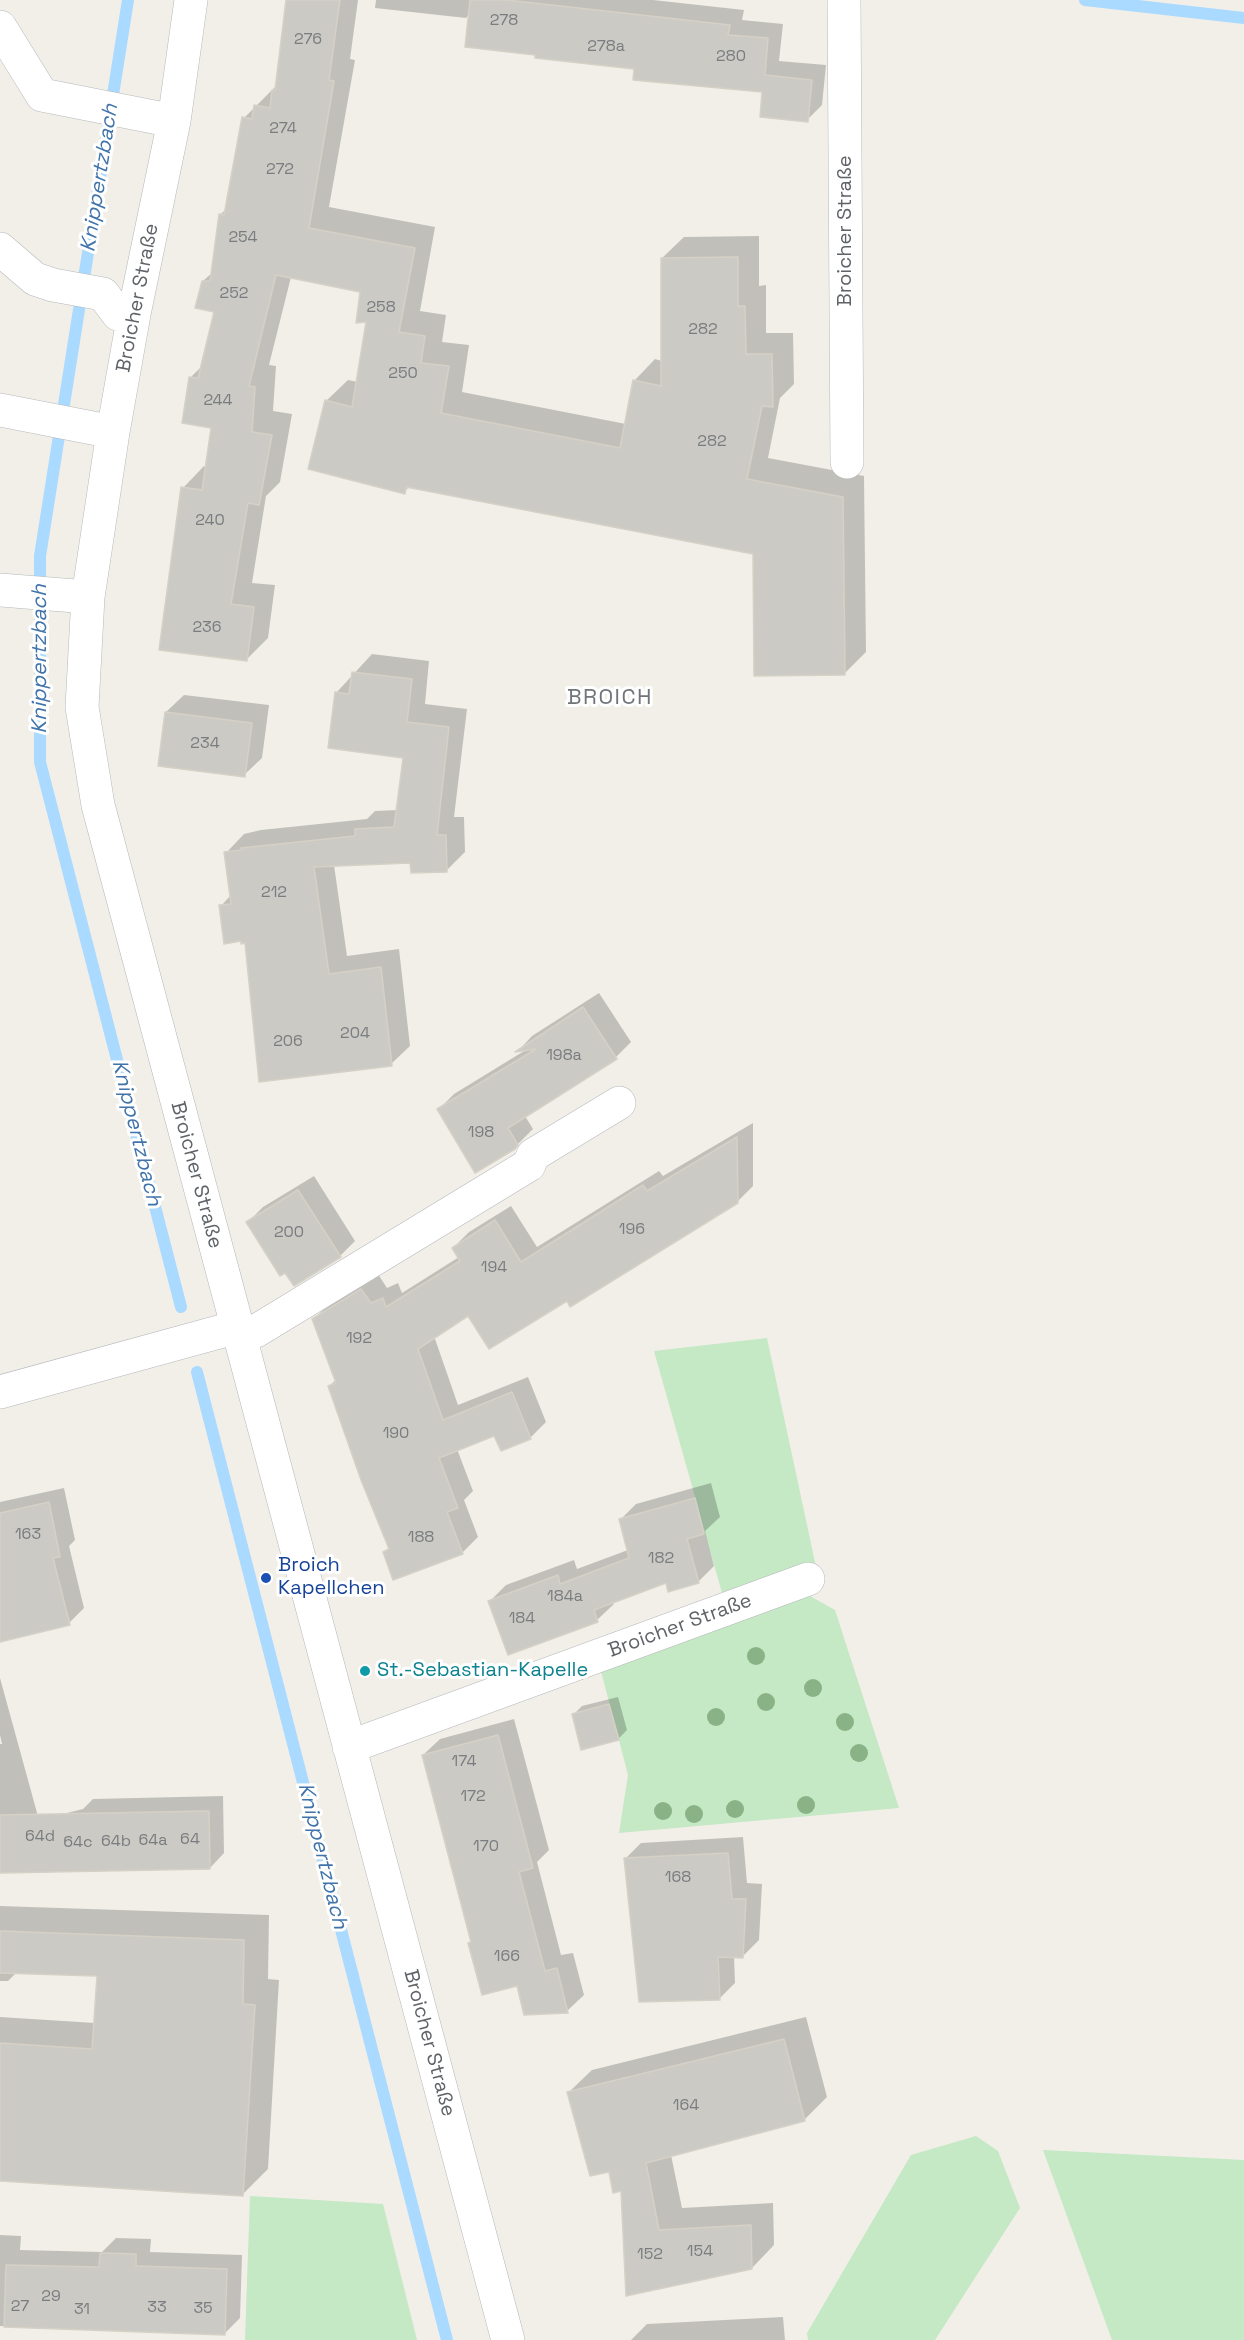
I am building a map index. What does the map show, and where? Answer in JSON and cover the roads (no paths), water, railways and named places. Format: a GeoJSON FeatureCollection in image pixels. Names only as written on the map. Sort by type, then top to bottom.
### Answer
{"type":"FeatureCollection","features":[{"type":"Feature","properties":{"kind":"street","name":"Broicher Straße"},"geometry":{"type":"LineString","coordinates":[[191,0],[174,121],[134,314],[102,429],[88,597],[82,706],[98,805],[508,2340]]}},
{"type":"Feature","properties":{"kind":"street","name":"Broicher Straße"},"geometry":{"type":"LineString","coordinates":[[844,0],[847,462]]}},
{"type":"Feature","properties":{"kind":"street"},"geometry":{"type":"LineString","coordinates":[[0,27],[42,95],[174,121]]}},
{"type":"Feature","properties":{"kind":"street"},"geometry":{"type":"LineString","coordinates":[[0,249],[35,279],[53,285],[103,294],[118,314],[134,314]]}},
{"type":"Feature","properties":{"kind":"street"},"geometry":{"type":"LineString","coordinates":[[15,412],[102,429]]}},
{"type":"Feature","properties":{"kind":"street"},"geometry":{"type":"LineString","coordinates":[[0,590],[88,597]]}},
{"type":"Feature","properties":{"kind":"street"},"geometry":{"type":"LineString","coordinates":[[0,1392],[238,1331],[256,1330],[529,1164],[533,1155],[619,1103]]}},
{"type":"Feature","properties":{"kind":"street","name":"Broicher Straße"},"geometry":{"type":"LineString","coordinates":[[349,1747],[808,1579]]}},
{"type":"Feature","properties":{"kind":"waterway","name":"Knippertzbach"},"geometry":{"type":"LineString","coordinates":[[128,0],[40,556],[40,762],[181,1307]]}},
{"type":"Feature","properties":{"kind":"waterway"},"geometry":{"type":"LineString","coordinates":[[1085,0],[1244,18]]}},
{"type":"Feature","properties":{"kind":"waterway","name":"Knippertzbach"},"geometry":{"type":"LineString","coordinates":[[197,1372],[447,2340]]}},
{"type":"Feature","properties":{"kind":"place","name":"Broich Kapellchen"},"geometry":{"type":"Point","coordinates":[266,1578]}},
{"type":"Feature","properties":{"kind":"place","name":"St.-Sebastian-Kapelle"},"geometry":{"type":"Point","coordinates":[365,1671]}},
{"type":"Feature","properties":{"kind":"district","name":"BROICH"},"geometry":{"type":"Point","coordinates":[610,698]}}]}
